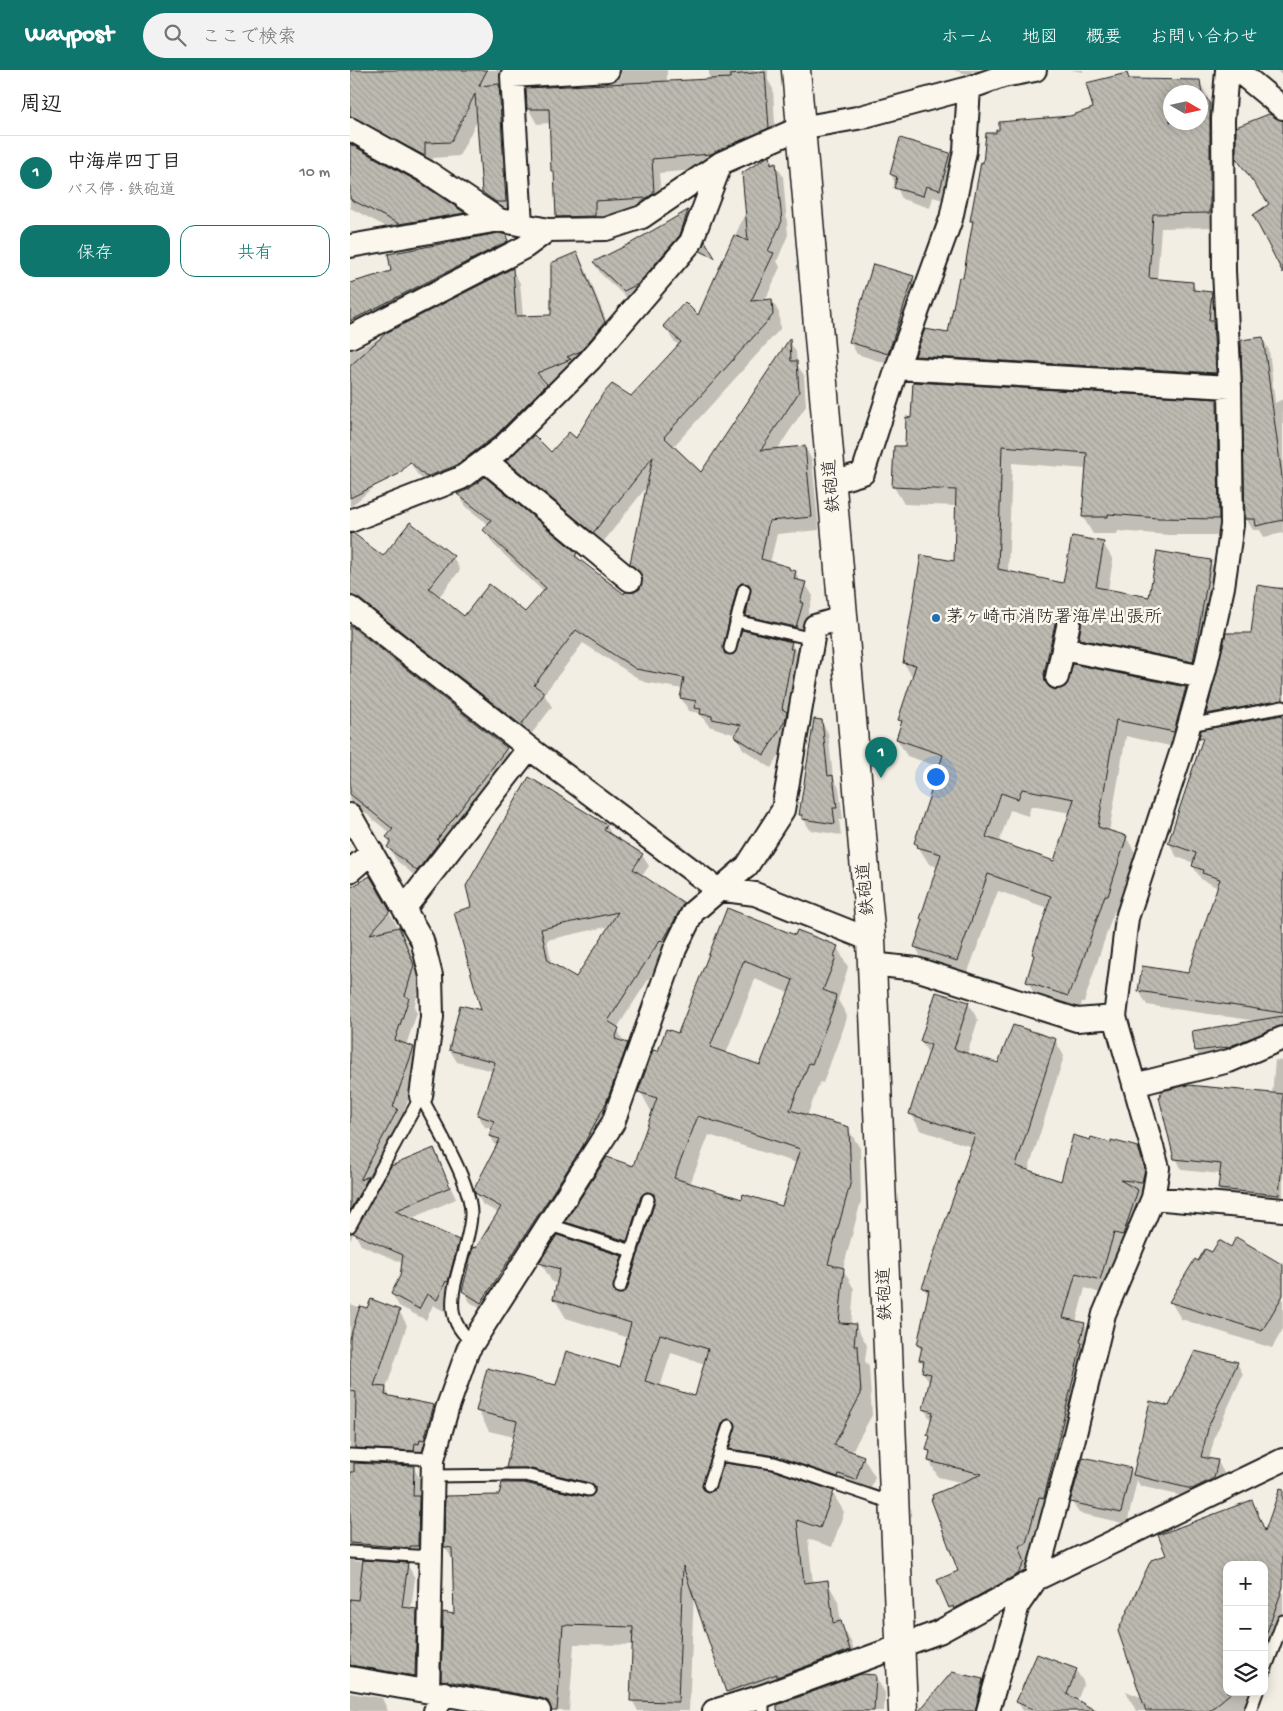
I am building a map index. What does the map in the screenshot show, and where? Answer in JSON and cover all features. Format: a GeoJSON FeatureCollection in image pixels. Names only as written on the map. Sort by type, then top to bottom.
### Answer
{"type":"FeatureCollection","features":[{"type":"Feature","properties":{"kind":"street"},"geometry":{"type":"LineString","coordinates":[[510,222],[512,76],[608,70]]}},
{"type":"Feature","properties":{"kind":"street","name":"鉄砲道"},"geometry":{"type":"LineString","coordinates":[[796,70],[872,952],[903,1711]]}},
{"type":"Feature","properties":{"kind":"street"},"geometry":{"type":"LineString","coordinates":[[350,129],[429,172],[510,222],[548,230],[606,229],[642,216],[722,163],[800,128],[857,118],[969,88],[1003,76],[1035,70]]}},
{"type":"Feature","properties":{"kind":"street"},"geometry":{"type":"LineString","coordinates":[[988,1711],[1018,1605],[1036,1579],[1074,1442],[1104,1314],[1153,1198],[1158,1168],[1114,1018],[1127,918],[1190,725],[1203,677],[1223,587],[1232,525],[1230,387],[1224,233],[1223,119],[1227,70]]}},
{"type":"Feature","properties":{"kind":"street"},"geometry":{"type":"LineString","coordinates":[[1237,70],[1283,108]]}},
{"type":"Feature","properties":{"kind":"street"},"geometry":{"type":"LineString","coordinates":[[833,482],[863,473],[897,368],[951,219],[965,151],[969,88]]}},
{"type":"Feature","properties":{"kind":"street"},"geometry":{"type":"LineString","coordinates":[[350,521],[360,515],[461,478],[504,447],[590,360],[691,242],[722,163]]}},
{"type":"Feature","properties":{"kind":"street"},"geometry":{"type":"LineString","coordinates":[[350,246],[510,222]]}},
{"type":"Feature","properties":{"kind":"street"},"geometry":{"type":"LineString","coordinates":[[350,337],[524,247],[548,230]]}},
{"type":"Feature","properties":{"kind":"street"},"geometry":{"type":"LineString","coordinates":[[897,368],[1230,387]]}},
{"type":"Feature","properties":{"kind":"street"},"geometry":{"type":"LineString","coordinates":[[486,461],[630,580]]}},
{"type":"Feature","properties":{"kind":"street"},"geometry":{"type":"LineString","coordinates":[[350,608],[529,748],[717,889],[756,894],[872,952],[916,969],[1077,1020],[1114,1018]]}},
{"type":"Feature","properties":{"kind":"street"},"geometry":{"type":"LineString","coordinates":[[436,1698],[431,1557],[433,1467],[447,1409],[472,1344],[613,1123],[675,949],[693,912],[717,889],[747,866],[783,810],[815,626],[844,617]]}},
{"type":"Feature","properties":{"kind":"street"},"geometry":{"type":"LineString","coordinates":[[1057,677],[1069,622]]}},
{"type":"Feature","properties":{"kind":"street"},"geometry":{"type":"LineString","coordinates":[[1063,649],[1203,677]]}},
{"type":"Feature","properties":{"kind":"street"},"geometry":{"type":"LineString","coordinates":[[404,909],[529,748]]}},
{"type":"Feature","properties":{"kind":"street"},"geometry":{"type":"LineString","coordinates":[[350,814],[422,940],[431,976],[432,1017],[421,1096]]}},
{"type":"Feature","properties":{"kind":"street"},"geometry":{"type":"LineString","coordinates":[[350,872],[372,852]]}},
{"type":"Feature","properties":{"kind":"street"},"geometry":{"type":"LineString","coordinates":[[1134,1085],[1229,1061],[1283,1038]]}},
{"type":"Feature","properties":{"kind":"street"},"geometry":{"type":"LineString","coordinates":[[1153,1198],[1283,1210]]}},
{"type":"Feature","properties":{"kind":"street"},"geometry":{"type":"LineString","coordinates":[[714,1711],[763,1703],[939,1632],[1036,1579],[1283,1460]]}},
{"type":"Feature","properties":{"kind":"street"},"geometry":{"type":"LineString","coordinates":[[350,1678],[436,1698],[539,1711]]}},
{"type":"Feature","properties":{"kind":"lane"},"geometry":{"type":"LineString","coordinates":[[730,648],[744,590]]}},
{"type":"Feature","properties":{"kind":"lane"},"geometry":{"type":"LineString","coordinates":[[736,621],[813,639]]}},
{"type":"Feature","properties":{"kind":"lane"},"geometry":{"type":"LineString","coordinates":[[1190,725],[1283,707]]}},
{"type":"Feature","properties":{"kind":"lane"},"geometry":{"type":"LineString","coordinates":[[350,1226],[421,1096]]}},
{"type":"Feature","properties":{"kind":"lane"},"geometry":{"type":"LineString","coordinates":[[421,1096],[467,1190],[471,1214],[468,1240],[455,1289],[453,1308],[456,1322],[472,1344]]}},
{"type":"Feature","properties":{"kind":"lane"},"geometry":{"type":"LineString","coordinates":[[620,1287],[648,1199]]}},
{"type":"Feature","properties":{"kind":"lane"},"geometry":{"type":"LineString","coordinates":[[547,1224],[632,1251]]}},
{"type":"Feature","properties":{"kind":"lane"},"geometry":{"type":"LineString","coordinates":[[709,1485],[729,1426]]}},
{"type":"Feature","properties":{"kind":"lane"},"geometry":{"type":"LineString","coordinates":[[719,1455],[774,1464],[895,1504]]}},
{"type":"Feature","properties":{"kind":"lane"},"geometry":{"type":"LineString","coordinates":[[350,1456],[433,1467],[525,1475],[588,1490]]}},
{"type":"Feature","properties":{"kind":"lane"},"geometry":{"type":"LineString","coordinates":[[350,1552],[431,1557]]}},
{"type":"Feature","properties":{"kind":"lane"},"geometry":{"type":"LineString","coordinates":[[1268,1662],[1283,1621]]}},
{"type":"Feature","properties":{"kind":"lane"},"geometry":{"type":"LineString","coordinates":[[1250,1711],[1256,1696]]}},
{"type":"Feature","properties":{"kind":"building"},"geometry":{"type":"Polygon","coordinates":[[[350,70],[487,70],[479,86],[499,84],[506,202],[496,202],[482,192],[475,94],[451,142],[425,143],[425,156],[350,116],[350,70]]]}},
{"type":"Feature","properties":{"kind":"building"},"geometry":{"type":"Polygon","coordinates":[[[765,72],[769,128],[711,154],[652,159],[654,193],[647,198],[595,201],[595,216],[556,217],[554,171],[551,171],[549,109],[527,109],[526,88],[730,78],[730,75],[765,72]]]}},
{"type":"Feature","properties":{"kind":"building"},"geometry":{"type":"Polygon","coordinates":[[[1127,73],[1129,79],[1200,80],[1201,85],[1163,85],[1163,130],[1208,130],[1208,100],[1210,102],[1210,213],[1153,214],[1149,278],[1193,282],[1193,290],[1212,292],[1209,320],[1213,320],[1216,373],[915,356],[925,329],[948,333],[959,277],[963,278],[973,221],[970,221],[981,162],[983,163],[986,133],[996,133],[996,130],[999,130],[999,122],[1070,116],[1093,108],[1086,83],[1127,73]]]}},
{"type":"Feature","properties":{"kind":"building"},"geometry":{"type":"Polygon","coordinates":[[[1269,114],[1283,121],[1283,273],[1253,215],[1269,204],[1236,158],[1236,127],[1269,114]]]}},
{"type":"Feature","properties":{"kind":"building"},"geometry":{"type":"Polygon","coordinates":[[[900,138],[950,153],[940,190],[926,186],[923,196],[894,188],[897,177],[890,174],[900,138]]]}},
{"type":"Feature","properties":{"kind":"building"},"geometry":{"type":"Polygon","coordinates":[[[350,144],[422,184],[465,213],[399,224],[350,199],[350,144]]]}},
{"type":"Feature","properties":{"kind":"building"},"geometry":{"type":"Polygon","coordinates":[[[770,155],[771,164],[776,162],[782,221],[768,251],[774,253],[751,301],[772,299],[773,315],[664,437],[701,472],[790,338],[791,361],[797,361],[799,392],[761,450],[805,446],[812,517],[769,521],[761,559],[789,567],[789,569],[796,571],[794,579],[806,582],[800,602],[803,603],[796,627],[746,616],[751,588],[749,584],[741,583],[737,588],[723,647],[725,654],[735,653],[742,630],[792,642],[790,649],[793,649],[782,709],[787,712],[785,721],[764,755],[734,736],[741,725],[712,719],[712,716],[700,714],[701,709],[694,708],[696,701],[680,698],[684,678],[636,669],[576,630],[534,685],[545,693],[521,725],[358,598],[350,595],[350,534],[353,533],[383,556],[410,522],[454,556],[429,588],[464,616],[489,584],[525,612],[546,588],[483,530],[491,520],[457,494],[469,489],[485,477],[577,553],[575,556],[624,594],[625,592],[634,592],[640,589],[642,576],[630,563],[653,457],[593,533],[506,461],[534,435],[551,452],[569,432],[576,438],[602,395],[612,384],[631,396],[681,342],[663,326],[685,302],[698,315],[734,235],[748,241],[742,173],[770,155]]]}},
{"type":"Feature","properties":{"kind":"building"},"geometry":{"type":"Polygon","coordinates":[[[688,210],[680,235],[638,284],[624,291],[593,262],[633,242],[688,210]]]}},
{"type":"Feature","properties":{"kind":"building"},"geometry":{"type":"Polygon","coordinates":[[[499,233],[506,235],[508,241],[350,321],[350,283],[391,271],[388,254],[499,233]]]}},
{"type":"Feature","properties":{"kind":"building"},"geometry":{"type":"Polygon","coordinates":[[[705,241],[715,258],[700,251],[705,241]]]}},
{"type":"Feature","properties":{"kind":"building"},"geometry":{"type":"Polygon","coordinates":[[[577,252],[605,322],[581,351],[567,357],[571,359],[537,373],[547,384],[494,437],[455,466],[426,477],[410,462],[399,474],[350,498],[350,366],[386,333],[513,268],[516,316],[551,315],[551,263],[577,252]]]}},
{"type":"Feature","properties":{"kind":"building"},"geometry":{"type":"Polygon","coordinates":[[[873,264],[914,276],[888,354],[849,342],[873,264]]]}},
{"type":"Feature","properties":{"kind":"building"},"geometry":{"type":"Polygon","coordinates":[[[1263,337],[1283,484],[1283,520],[1256,526],[1255,519],[1245,519],[1241,340],[1263,337]]]}},
{"type":"Feature","properties":{"kind":"building"},"geometry":{"type":"Polygon","coordinates":[[[913,382],[1217,399],[1219,519],[1158,518],[1108,514],[1108,517],[1082,517],[1087,453],[1002,446],[998,569],[1063,583],[1072,536],[1104,542],[1096,587],[1149,597],[1157,551],[1211,560],[1193,662],[1079,639],[1082,618],[1072,609],[1065,610],[1056,619],[1044,674],[1045,681],[1049,687],[1055,690],[1066,686],[1073,664],[1186,687],[1174,732],[1116,720],[1098,827],[1127,836],[1108,896],[1105,895],[1074,986],[1072,985],[1068,996],[1026,982],[1034,955],[1032,954],[1051,896],[988,874],[957,961],[914,947],[923,920],[920,919],[941,854],[917,847],[918,845],[914,843],[943,755],[896,739],[902,721],[898,720],[916,665],[903,663],[921,555],[954,561],[956,490],[892,487],[894,446],[905,446],[906,417],[911,418],[913,382]],[[1022,789],[1018,799],[1001,793],[986,837],[1054,861],[1074,799],[1022,789]]]}},
{"type":"Feature","properties":{"kind":"building"},"geometry":{"type":"Polygon","coordinates":[[[1257,585],[1283,589],[1283,700],[1206,714],[1226,633],[1251,633],[1257,585]]]}},
{"type":"Feature","properties":{"kind":"building"},"geometry":{"type":"Polygon","coordinates":[[[350,625],[507,748],[437,840],[439,842],[417,871],[387,847],[391,841],[386,837],[393,829],[350,794],[350,625]]]}},
{"type":"Feature","properties":{"kind":"building"},"geometry":{"type":"Polygon","coordinates":[[[1283,715],[1283,1013],[1138,991],[1142,966],[1188,973],[1220,879],[1202,873],[1203,870],[1192,866],[1196,853],[1168,843],[1203,738],[1199,738],[1201,730],[1283,715]]]}},
{"type":"Feature","properties":{"kind":"building"},"geometry":{"type":"Polygon","coordinates":[[[814,719],[822,720],[828,776],[833,775],[837,808],[833,808],[835,824],[802,819],[802,815],[799,815],[814,719]]]}},
{"type":"Feature","properties":{"kind":"building"},"geometry":{"type":"Polygon","coordinates":[[[529,777],[607,825],[604,830],[643,854],[633,869],[684,903],[663,941],[660,940],[608,1021],[619,1028],[615,1039],[628,1043],[606,1103],[581,1149],[481,1303],[462,1291],[473,1247],[476,1248],[501,1207],[475,1193],[474,1189],[500,1139],[489,1136],[494,1121],[477,1115],[495,1062],[449,1050],[460,1005],[481,1010],[454,912],[471,907],[466,886],[529,777]],[[618,912],[541,929],[548,961],[576,977],[618,912]]]}},
{"type":"Feature","properties":{"kind":"building"},"geometry":{"type":"Polygon","coordinates":[[[370,876],[390,911],[370,934],[399,927],[414,965],[405,996],[409,998],[395,1040],[414,1047],[393,1107],[398,1109],[360,1180],[369,1176],[350,1210],[350,888],[370,876]]]}},
{"type":"Feature","properties":{"kind":"building"},"geometry":{"type":"Polygon","coordinates":[[[727,908],[795,935],[797,930],[838,946],[834,956],[836,957],[823,990],[836,995],[834,1006],[812,1064],[809,1063],[790,1110],[849,1127],[851,1181],[828,1264],[844,1268],[839,1323],[856,1324],[854,1346],[858,1346],[861,1394],[834,1445],[864,1456],[856,1480],[839,1474],[838,1477],[776,1456],[729,1449],[736,1425],[734,1421],[728,1419],[722,1424],[702,1486],[706,1492],[714,1490],[724,1463],[772,1470],[834,1491],[820,1528],[797,1520],[804,1583],[828,1580],[833,1623],[841,1621],[850,1650],[777,1677],[777,1674],[726,1692],[683,1566],[678,1702],[630,1701],[633,1627],[563,1625],[557,1711],[552,1711],[548,1701],[541,1698],[441,1680],[443,1612],[454,1614],[452,1548],[444,1547],[445,1496],[499,1495],[502,1483],[524,1483],[587,1497],[595,1492],[595,1487],[590,1483],[527,1468],[506,1468],[517,1421],[476,1411],[487,1368],[556,1385],[566,1351],[619,1367],[631,1323],[553,1299],[560,1269],[539,1263],[557,1235],[622,1256],[613,1288],[618,1294],[627,1290],[655,1201],[654,1194],[647,1192],[641,1196],[627,1241],[565,1222],[607,1157],[633,1166],[657,1098],[638,1092],[653,1050],[658,1051],[666,1029],[678,1033],[727,908]],[[744,960],[710,1047],[760,1065],[793,980],[744,960]],[[698,1116],[674,1178],[742,1199],[743,1194],[782,1206],[800,1149],[698,1116]],[[660,1334],[645,1381],[695,1396],[708,1349],[660,1334]]]}},
{"type":"Feature","properties":{"kind":"building"},"geometry":{"type":"Polygon","coordinates":[[[936,992],[969,1002],[954,1049],[998,1063],[1013,1025],[1056,1039],[1016,1166],[1061,1181],[1073,1135],[1090,1140],[1091,1137],[1111,1143],[1111,1140],[1138,1147],[1145,1169],[1142,1182],[1120,1180],[1138,1190],[1123,1235],[1114,1233],[1100,1280],[1076,1273],[1063,1318],[1085,1323],[1080,1342],[1082,1343],[1044,1498],[1039,1497],[1026,1543],[1019,1546],[1025,1562],[1018,1574],[954,1609],[953,1606],[949,1608],[937,1580],[958,1571],[931,1499],[933,1498],[932,1495],[982,1474],[928,1461],[930,1451],[926,1450],[930,1436],[927,1435],[933,1412],[923,1409],[931,1374],[922,1372],[924,1361],[919,1360],[922,1347],[917,1345],[929,1290],[922,1288],[975,1135],[909,1114],[931,1045],[920,1041],[936,992]]]}},
{"type":"Feature","properties":{"kind":"building"},"geometry":{"type":"Polygon","coordinates":[[[1283,1016],[1283,1025],[1228,1047],[1195,1051],[1192,1031],[1283,1016]]]}},
{"type":"Feature","properties":{"kind":"building"},"geometry":{"type":"Polygon","coordinates":[[[1188,1085],[1283,1094],[1283,1152],[1279,1195],[1218,1189],[1221,1164],[1174,1159],[1159,1097],[1162,1091],[1188,1085]]]}},
{"type":"Feature","properties":{"kind":"building"},"geometry":{"type":"Polygon","coordinates":[[[434,1148],[450,1187],[395,1211],[459,1240],[448,1282],[446,1281],[437,1300],[427,1294],[419,1309],[391,1294],[400,1276],[403,1255],[353,1233],[391,1166],[434,1148]]]}},
{"type":"Feature","properties":{"kind":"building"},"geometry":{"type":"Polygon","coordinates":[[[1236,1237],[1283,1265],[1283,1295],[1262,1331],[1169,1302],[1195,1259],[1198,1261],[1205,1249],[1212,1252],[1219,1240],[1231,1247],[1236,1237]]]}},
{"type":"Feature","properties":{"kind":"building"},"geometry":{"type":"Polygon","coordinates":[[[371,1299],[400,1310],[374,1386],[386,1387],[385,1395],[434,1405],[424,1440],[420,1439],[419,1444],[415,1443],[414,1451],[355,1448],[356,1392],[350,1391],[350,1338],[360,1306],[367,1308],[371,1299]]]}},
{"type":"Feature","properties":{"kind":"building"},"geometry":{"type":"Polygon","coordinates":[[[1195,1351],[1238,1362],[1209,1425],[1201,1457],[1218,1460],[1214,1478],[1192,1489],[1133,1475],[1150,1401],[1169,1406],[1195,1351]]]}},
{"type":"Feature","properties":{"kind":"building"},"geometry":{"type":"Polygon","coordinates":[[[1083,1457],[1131,1468],[1121,1513],[1070,1502],[1083,1457]]]}},
{"type":"Feature","properties":{"kind":"building"},"geometry":{"type":"Polygon","coordinates":[[[354,1463],[414,1466],[413,1496],[419,1496],[418,1546],[410,1546],[410,1548],[350,1543],[350,1472],[354,1472],[354,1463]]]}},
{"type":"Feature","properties":{"kind":"building"},"geometry":{"type":"Polygon","coordinates":[[[1280,1488],[1283,1489],[1283,1587],[1268,1630],[1268,1561],[1223,1561],[1223,1696],[1227,1696],[1209,1711],[1146,1711],[1118,1631],[1151,1560],[1166,1555],[1158,1535],[1252,1500],[1265,1531],[1280,1488]]]}},
{"type":"Feature","properties":{"kind":"building"},"geometry":{"type":"Polygon","coordinates":[[[363,1560],[408,1563],[402,1607],[417,1609],[415,1676],[350,1665],[350,1599],[358,1600],[363,1560]]]}},
{"type":"Feature","properties":{"kind":"building"},"geometry":{"type":"Polygon","coordinates":[[[1037,1654],[1077,1669],[1067,1694],[1096,1711],[1037,1711],[1016,1702],[1037,1654]]]}},
{"type":"Feature","properties":{"kind":"building"},"geometry":{"type":"Polygon","coordinates":[[[952,1672],[983,1679],[975,1711],[919,1711],[952,1672]]]}},
{"type":"Feature","properties":{"kind":"building"},"geometry":{"type":"Polygon","coordinates":[[[861,1674],[876,1675],[874,1711],[777,1711],[777,1705],[861,1674]]]}},
{"type":"Feature","properties":{"kind":"place","name":"茅ヶ崎市消防署海岸出張所"},"geometry":{"type":"Point","coordinates":[936,618]}},
{"type":"Feature","properties":{"kind":"place","name":"中海岸四丁目"},"geometry":{"type":"Point","coordinates":[881,778]}}]}
